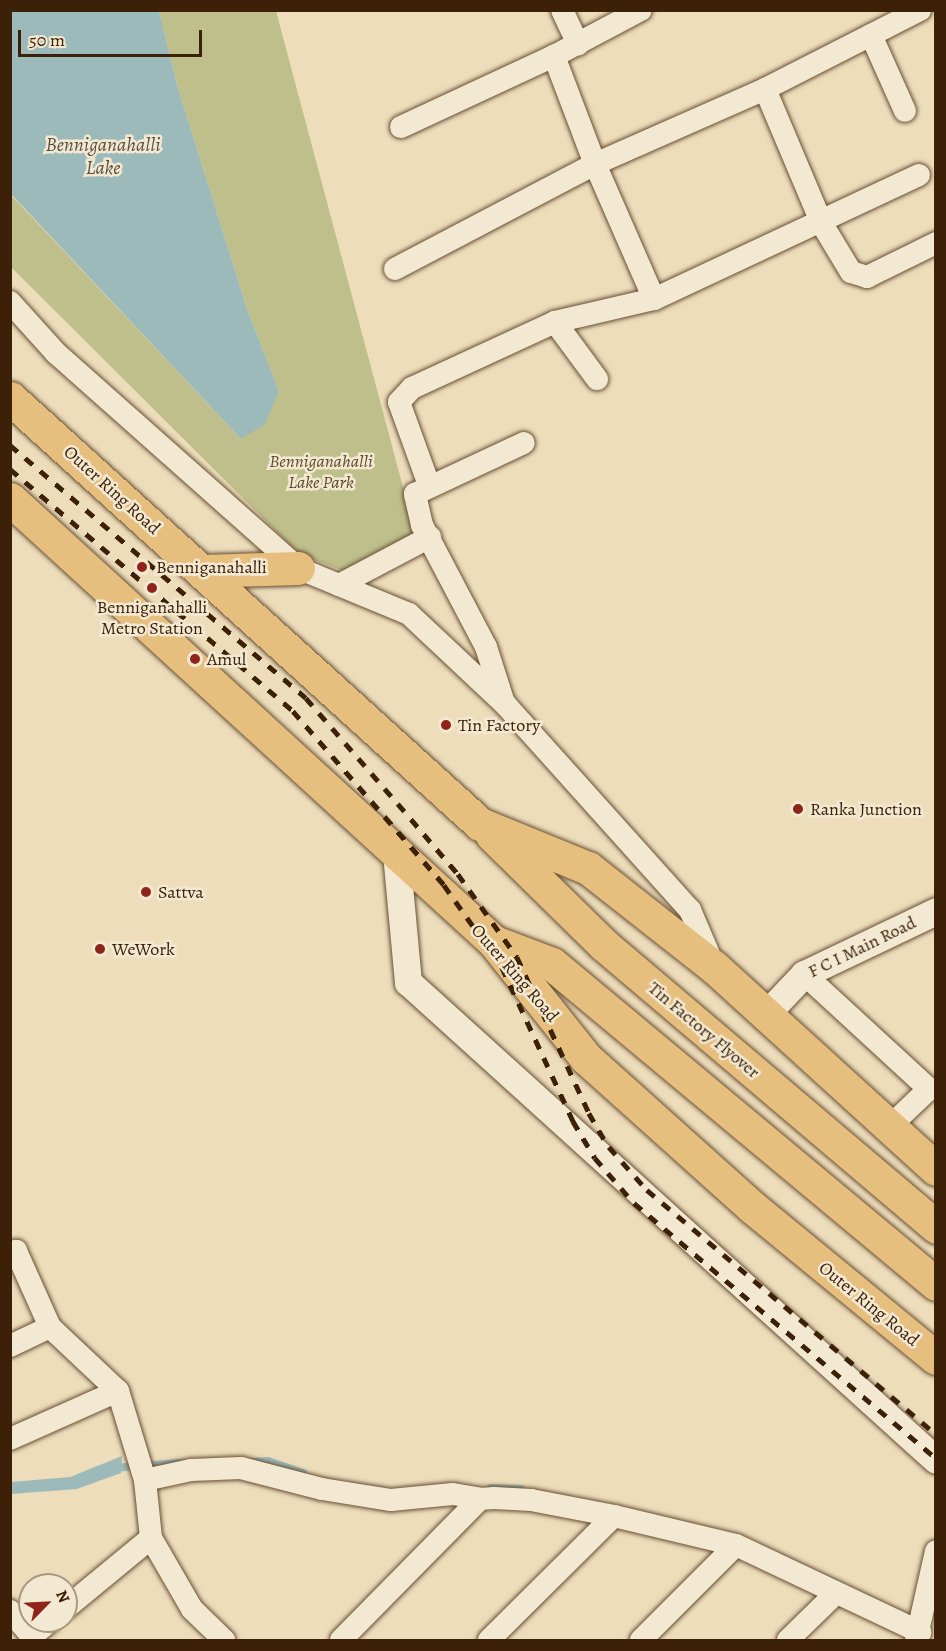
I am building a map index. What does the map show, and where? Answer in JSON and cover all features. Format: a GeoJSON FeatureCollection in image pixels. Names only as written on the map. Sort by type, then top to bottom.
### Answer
{"type":"FeatureCollection","features":[{"type":"Feature","properties":{"kind":"highway","name":"Outer Ring Road"},"geometry":{"type":"LineString","coordinates":[[10,398],[480,824],[588,868],[714,967],[767,1013],[888,1128],[936,1168]]}},
{"type":"Feature","properties":{"kind":"highway","name":"Outer Ring Road"},"geometry":{"type":"LineString","coordinates":[[10,499],[494,942],[586,1058],[752,1207],[936,1358]]}},
{"type":"Feature","properties":{"kind":"highway"},"geometry":{"type":"LineString","coordinates":[[201,571],[298,568]]}},
{"type":"Feature","properties":{"kind":"highway","name":"Tin Factory Flyover"},"geometry":{"type":"LineString","coordinates":[[480,824],[604,945],[936,1227]]}},
{"type":"Feature","properties":{"kind":"highway"},"geometry":{"type":"LineString","coordinates":[[494,942],[552,964],[936,1284]]}},
{"type":"Feature","properties":{"kind":"street"},"geometry":{"type":"LineString","coordinates":[[562,10],[578,44]]}},
{"type":"Feature","properties":{"kind":"street"},"geometry":{"type":"LineString","coordinates":[[401,127],[554,56],[641,10]]}},
{"type":"Feature","properties":{"kind":"street"},"geometry":{"type":"LineString","coordinates":[[395,269],[595,164],[765,89],[920,10]]}},
{"type":"Feature","properties":{"kind":"street"},"geometry":{"type":"LineString","coordinates":[[871,35],[905,111]]}},
{"type":"Feature","properties":{"kind":"street"},"geometry":{"type":"LineString","coordinates":[[554,56],[595,164],[654,299]]}},
{"type":"Feature","properties":{"kind":"street"},"geometry":{"type":"LineString","coordinates":[[765,89],[822,224],[851,272],[867,277],[936,243]]}},
{"type":"Feature","properties":{"kind":"street"},"geometry":{"type":"LineString","coordinates":[[429,485],[399,402],[412,388],[440,373],[555,322],[654,299],[822,224],[919,175]]}},
{"type":"Feature","properties":{"kind":"street"},"geometry":{"type":"LineString","coordinates":[[10,302],[56,353],[298,568],[409,614],[505,704],[690,910],[714,967]]}},
{"type":"Feature","properties":{"kind":"street"},"geometry":{"type":"LineString","coordinates":[[555,322],[597,379]]}},
{"type":"Feature","properties":{"kind":"street"},"geometry":{"type":"LineString","coordinates":[[505,704],[486,647],[420,519],[415,494],[429,485],[524,443]]}},
{"type":"Feature","properties":{"kind":"street"},"geometry":{"type":"LineString","coordinates":[[339,585],[430,537]]}},
{"type":"Feature","properties":{"kind":"street"},"geometry":{"type":"LineString","coordinates":[[396,853],[408,982],[936,1460]]}},
{"type":"Feature","properties":{"kind":"street","name":"F C I Main Road"},"geometry":{"type":"LineString","coordinates":[[767,1013],[804,974],[936,911]]}},
{"type":"Feature","properties":{"kind":"street"},"geometry":{"type":"LineString","coordinates":[[804,974],[932,1086],[888,1128]]}},
{"type":"Feature","properties":{"kind":"street"},"geometry":{"type":"LineString","coordinates":[[10,1254],[16,1251],[50,1327],[118,1391],[145,1478],[151,1538],[192,1609],[224,1641]]}},
{"type":"Feature","properties":{"kind":"street"},"geometry":{"type":"LineString","coordinates":[[10,1346],[50,1327]]}},
{"type":"Feature","properties":{"kind":"street"},"geometry":{"type":"LineString","coordinates":[[10,1439],[118,1391]]}},
{"type":"Feature","properties":{"kind":"street"},"geometry":{"type":"LineString","coordinates":[[145,1478],[191,1470],[241,1468],[322,1489],[392,1500],[453,1494],[480,1499],[531,1500],[614,1516],[736,1545],[918,1636],[930,1596],[936,1551]]}},
{"type":"Feature","properties":{"kind":"street"},"geometry":{"type":"LineString","coordinates":[[341,1641],[480,1499]]}},
{"type":"Feature","properties":{"kind":"street"},"geometry":{"type":"LineString","coordinates":[[489,1641],[614,1516]]}},
{"type":"Feature","properties":{"kind":"street"},"geometry":{"type":"LineString","coordinates":[[78,1598],[151,1538]]}},
{"type":"Feature","properties":{"kind":"street"},"geometry":{"type":"LineString","coordinates":[[641,1641],[736,1545]]}},
{"type":"Feature","properties":{"kind":"street"},"geometry":{"type":"LineString","coordinates":[[788,1641],[835,1594]]}},
{"type":"Feature","properties":{"kind":"street"},"geometry":{"type":"LineString","coordinates":[[10,1611],[33,1639]]}},
{"type":"Feature","properties":{"kind":"green space","name":"Benniganahalli Lake Park"},"geometry":{"type":"Polygon","coordinates":[[[159,11],[276,11],[416,536],[344,571],[299,554],[11,267],[10,194],[241,439],[279,391],[247,309],[178,88],[159,11]]]}},
{"type":"Feature","properties":{"kind":"water","name":"Benniganahalli Lake"},"geometry":{"type":"Polygon","coordinates":[[[10,11],[159,11],[178,88],[247,309],[279,391],[265,424],[241,439],[11,194],[10,11]]]}},
{"type":"Feature","properties":{"kind":"water"},"geometry":{"type":"Polygon","coordinates":[[[122,1456],[121,1473],[77,1489],[11,1494],[11,1482],[70,1477],[122,1456]]]}},
{"type":"Feature","properties":{"kind":"waterway"},"geometry":{"type":"LineString","coordinates":[[251,1462],[268,1461],[303,1473]]}},
{"type":"Feature","properties":{"kind":"waterway"},"geometry":{"type":"LineString","coordinates":[[113,1468],[179,1463]]}},
{"type":"Feature","properties":{"kind":"waterway"},"geometry":{"type":"LineString","coordinates":[[491,1488],[521,1489]]}},
{"type":"Feature","properties":{"kind":"railway"},"geometry":{"type":"LineString","coordinates":[[10,445],[306,698],[411,819],[458,874],[517,957],[589,1113],[609,1147],[647,1190],[936,1434]]}},
{"type":"Feature","properties":{"kind":"railway"},"geometry":{"type":"LineString","coordinates":[[10,469],[293,711],[444,885],[502,967],[573,1121],[595,1158],[634,1203],[936,1458]]}},
{"type":"Feature","properties":{"kind":"place","name":"Benniganahalli"},"geometry":{"type":"Point","coordinates":[142,567]}},
{"type":"Feature","properties":{"kind":"place","name":"Benniganahalli Metro Station"},"geometry":{"type":"Point","coordinates":[152,588]}},
{"type":"Feature","properties":{"kind":"place","name":"Amul"},"geometry":{"type":"Point","coordinates":[195,659]}},
{"type":"Feature","properties":{"kind":"place","name":"Tin Factory"},"geometry":{"type":"Point","coordinates":[446,725]}},
{"type":"Feature","properties":{"kind":"place","name":"Ranka Junction"},"geometry":{"type":"Point","coordinates":[798,809]}},
{"type":"Feature","properties":{"kind":"place","name":"Sattva"},"geometry":{"type":"Point","coordinates":[146,892]}},
{"type":"Feature","properties":{"kind":"place","name":"WeWork"},"geometry":{"type":"Point","coordinates":[100,949]}}]}
